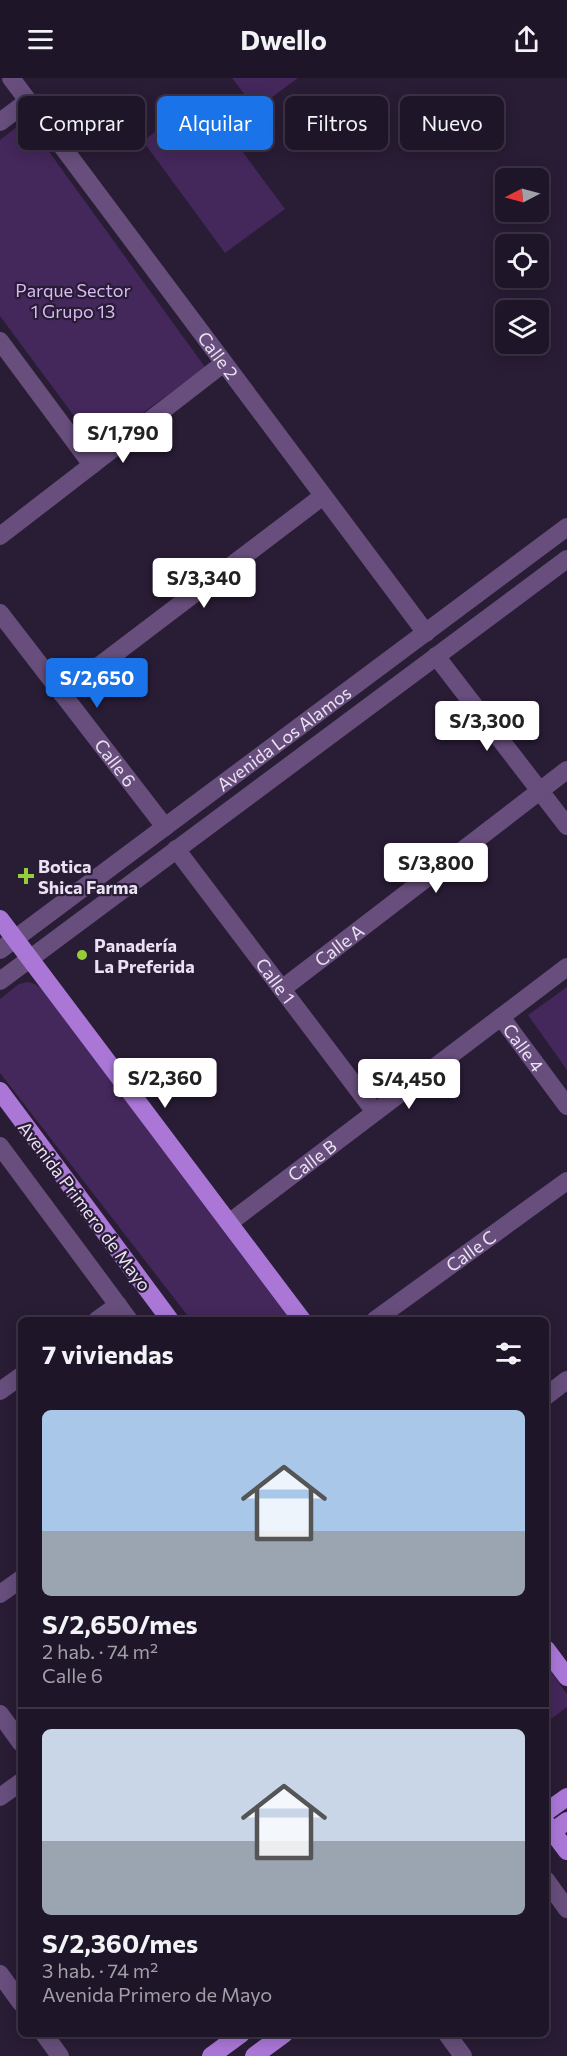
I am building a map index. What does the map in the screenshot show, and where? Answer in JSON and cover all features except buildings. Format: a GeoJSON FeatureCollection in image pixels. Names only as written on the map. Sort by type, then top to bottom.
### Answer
{"type":"FeatureCollection","features":[{"type":"Feature","properties":{"kind":"main road"},"geometry":{"type":"LineString","coordinates":[[0,919],[300,1317]]}},
{"type":"Feature","properties":{"kind":"main road","name":"Avenida Primero de Mayo"},"geometry":{"type":"LineString","coordinates":[[0,1091],[168,1317]]}},
{"type":"Feature","properties":{"kind":"main road"},"geometry":{"type":"LineString","coordinates":[[549,1653],[567,1677]]}},
{"type":"Feature","properties":{"kind":"main road"},"geometry":{"type":"LineString","coordinates":[[549,1810],[567,1797]]}},
{"type":"Feature","properties":{"kind":"main road"},"geometry":{"type":"LineString","coordinates":[[553,1828],[567,1851]]}},
{"type":"Feature","properties":{"kind":"main road"},"geometry":{"type":"LineString","coordinates":[[211,2056],[237,2037]]}},
{"type":"Feature","properties":{"kind":"main road"},"geometry":{"type":"LineString","coordinates":[[255,2056],[280,2037]]}},
{"type":"Feature","properties":{"kind":"street","name":"Calle 2"},"geometry":{"type":"LineString","coordinates":[[11,78],[24,96]]}},
{"type":"Feature","properties":{"kind":"street"},"geometry":{"type":"LineString","coordinates":[[0,122],[18,108]]}},
{"type":"Feature","properties":{"kind":"street","name":"Calle 2"},"geometry":{"type":"LineString","coordinates":[[65,150],[426,633]]}},
{"type":"Feature","properties":{"kind":"street"},"geometry":{"type":"LineString","coordinates":[[0,341],[92,465]]}},
{"type":"Feature","properties":{"kind":"street"},"geometry":{"type":"LineString","coordinates":[[0,536],[224,363]]}},
{"type":"Feature","properties":{"kind":"street"},"geometry":{"type":"LineString","coordinates":[[62,694],[323,496]]}},
{"type":"Feature","properties":{"kind":"street","name":"Avenida Los Alamos"},"geometry":{"type":"LineString","coordinates":[[0,950],[567,527]]}},
{"type":"Feature","properties":{"kind":"street","name":"Avenida Los Alamos"},"geometry":{"type":"LineString","coordinates":[[0,981],[567,559]]}},
{"type":"Feature","properties":{"kind":"street","name":"Calle 6"},"geometry":{"type":"LineString","coordinates":[[0,613],[165,827]]}},
{"type":"Feature","properties":{"kind":"street"},"geometry":{"type":"LineString","coordinates":[[436,656],[567,826]]}},
{"type":"Feature","properties":{"kind":"street","name":"Calle A"},"geometry":{"type":"LineString","coordinates":[[282,989],[567,770]]}},
{"type":"Feature","properties":{"kind":"street","name":"Calle 1"},"geometry":{"type":"LineString","coordinates":[[176,849],[375,1112]]}},
{"type":"Feature","properties":{"kind":"street","name":"Calle B"},"geometry":{"type":"LineString","coordinates":[[229,1223],[567,967]]}},
{"type":"Feature","properties":{"kind":"street","name":"Calle 4"},"geometry":{"type":"LineString","coordinates":[[501,1017],[567,1106]]}},
{"type":"Feature","properties":{"kind":"street","name":"Avenida Primero de Mayo"},"geometry":{"type":"LineString","coordinates":[[0,1146],[127,1317]]}},
{"type":"Feature","properties":{"kind":"street","name":"Calle C"},"geometry":{"type":"LineString","coordinates":[[379,1317],[567,1181]]}},
{"type":"Feature","properties":{"kind":"street"},"geometry":{"type":"LineString","coordinates":[[101,1317],[118,1305]]}},
{"type":"Feature","properties":{"kind":"street"},"geometry":{"type":"LineString","coordinates":[[0,1391],[18,1378]]}},
{"type":"Feature","properties":{"kind":"street"},"geometry":{"type":"LineString","coordinates":[[549,1394],[567,1380]]}},
{"type":"Feature","properties":{"kind":"street"},"geometry":{"type":"LineString","coordinates":[[0,1594],[18,1581]]}},
{"type":"Feature","properties":{"kind":"street"},"geometry":{"type":"LineString","coordinates":[[0,1714],[18,1739]]}},
{"type":"Feature","properties":{"kind":"street"},"geometry":{"type":"LineString","coordinates":[[0,1797],[18,1784]]}},
{"type":"Feature","properties":{"kind":"street"},"geometry":{"type":"LineString","coordinates":[[549,1884],[567,1909]]}},
{"type":"Feature","properties":{"kind":"street"},"geometry":{"type":"LineString","coordinates":[[0,1974],[14,1995]]}},
{"type":"Feature","properties":{"kind":"street"},"geometry":{"type":"LineString","coordinates":[[46,2037],[60,2056]]}},
{"type":"Feature","properties":{"kind":"street"},"geometry":{"type":"LineString","coordinates":[[449,2037],[463,2056]]}},
{"type":"Feature","properties":{"kind":"green space"},"geometry":{"type":"Polygon","coordinates":[[[232,78],[298,78],[273,96],[246,96],[232,78]]]}},
{"type":"Feature","properties":{"kind":"green space","name":"Parque Sector 1 Grupo 13"},"geometry":{"type":"Polygon","coordinates":[[[18,126],[18,150],[48,150],[205,367],[97,447],[0,316],[0,140],[18,126]]]}},
{"type":"Feature","properties":{"kind":"green space"},"geometry":{"type":"Polygon","coordinates":[[[157,131],[157,150],[241,150],[285,209],[225,253],[145,144],[145,140],[157,131]]]}},
{"type":"Feature","properties":{"kind":"green space"},"geometry":{"type":"Polygon","coordinates":[[[28,982],[43,990],[290,1317],[189,1317],[0,1073],[0,999],[19,984],[28,982]]]}},
{"type":"Feature","properties":{"kind":"green space"},"geometry":{"type":"Polygon","coordinates":[[[567,987],[567,1070],[528,1015],[567,987]]]}},
{"type":"Feature","properties":{"kind":"green space"},"geometry":{"type":"Polygon","coordinates":[[[549,1669],[567,1694],[567,1707],[549,1721],[549,1669]]]}},
{"type":"Feature","properties":{"kind":"place","name":"Botica Shica Farma"},"geometry":{"type":"Point","coordinates":[26,876]}},
{"type":"Feature","properties":{"kind":"place","name":"Panadería La Preferida"},"geometry":{"type":"Point","coordinates":[82,955]}}]}
